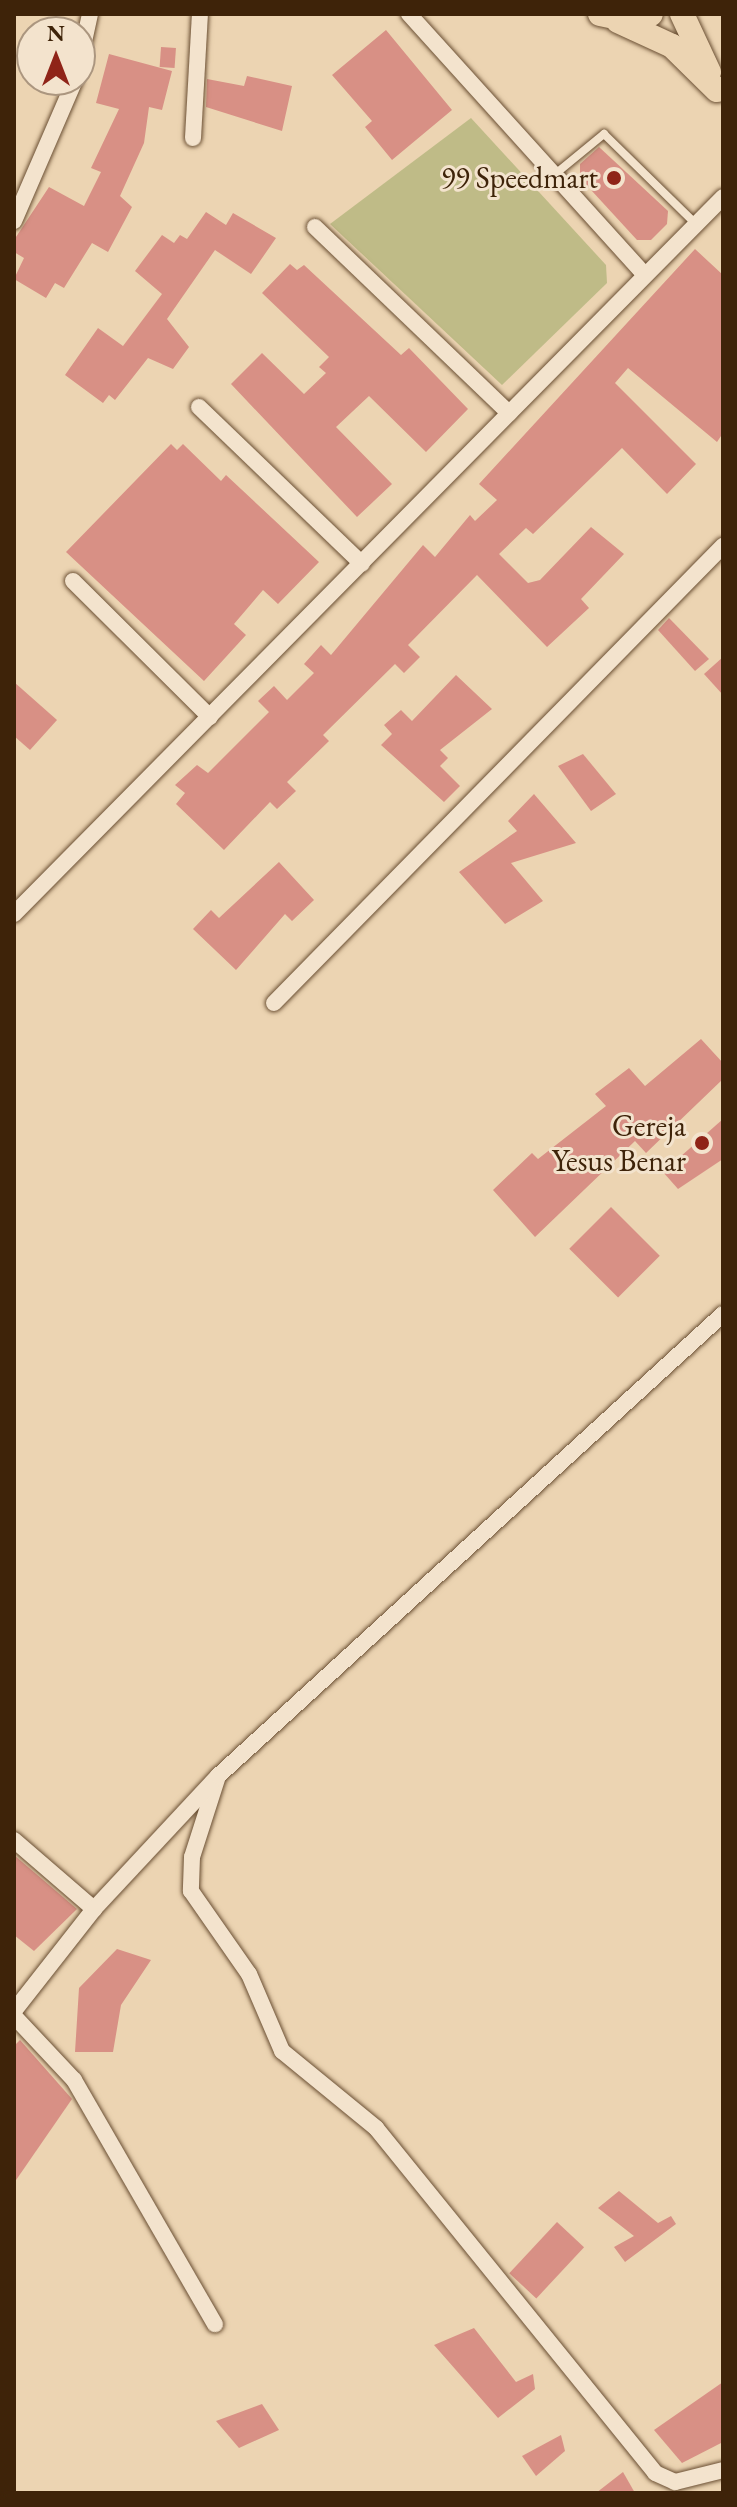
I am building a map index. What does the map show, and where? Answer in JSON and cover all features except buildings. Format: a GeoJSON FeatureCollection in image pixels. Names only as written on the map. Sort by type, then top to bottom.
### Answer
{"type":"FeatureCollection","features":[{"type":"Feature","properties":{"kind":"main road"},"geometry":{"type":"LineString","coordinates":[[609,18],[651,14]]}},
{"type":"Feature","properties":{"kind":"main road"},"geometry":{"type":"LineString","coordinates":[[682,14],[720,94]]}},
{"type":"Feature","properties":{"kind":"main road"},"geometry":{"type":"LineString","coordinates":[[609,18],[672,46],[720,94]]}},
{"type":"Feature","properties":{"kind":"street"},"geometry":{"type":"LineString","coordinates":[[193,138],[200,14]]}},
{"type":"Feature","properties":{"kind":"street"},"geometry":{"type":"LineString","coordinates":[[409,14],[643,273]]}},
{"type":"Feature","properties":{"kind":"street"},"geometry":{"type":"LineString","coordinates":[[14,221],[68,96]]}},
{"type":"Feature","properties":{"kind":"street"},"geometry":{"type":"LineString","coordinates":[[14,914],[362,564],[643,273],[723,197]]}},
{"type":"Feature","properties":{"kind":"street"},"geometry":{"type":"LineString","coordinates":[[315,227],[509,413]]}},
{"type":"Feature","properties":{"kind":"street"},"geometry":{"type":"LineString","coordinates":[[199,407],[362,564]]}},
{"type":"Feature","properties":{"kind":"street"},"geometry":{"type":"LineString","coordinates":[[274,1003],[723,546]]}},
{"type":"Feature","properties":{"kind":"street"},"geometry":{"type":"LineString","coordinates":[[73,581],[210,717]]}},
{"type":"Feature","properties":{"kind":"street"},"geometry":{"type":"LineString","coordinates":[[215,2324],[60,2059],[14,2014],[94,1909],[218,1776],[723,1314]]}},
{"type":"Feature","properties":{"kind":"street"},"geometry":{"type":"LineString","coordinates":[[218,1776],[192,1857],[191,1891],[249,1974],[282,2051],[376,2128],[655,2473],[675,2482],[723,2470]]}},
{"type":"Feature","properties":{"kind":"street"},"geometry":{"type":"LineString","coordinates":[[14,1840],[94,1909]]}},
{"type":"Feature","properties":{"kind":"lane"},"geometry":{"type":"LineString","coordinates":[[553,176],[604,134],[695,223]]}},
{"type":"Feature","properties":{"kind":"shaded area"},"geometry":{"type":"Polygon","coordinates":[[[471,118],[606,265],[607,283],[502,385],[330,224],[471,118]]]}},
{"type":"Feature","properties":{"kind":"place","name":"99 Speedmart"},"geometry":{"type":"Point","coordinates":[614,178]}},
{"type":"Feature","properties":{"kind":"place","name":"Gereja Yesus Benar"},"geometry":{"type":"Point","coordinates":[702,1143]}}]}
